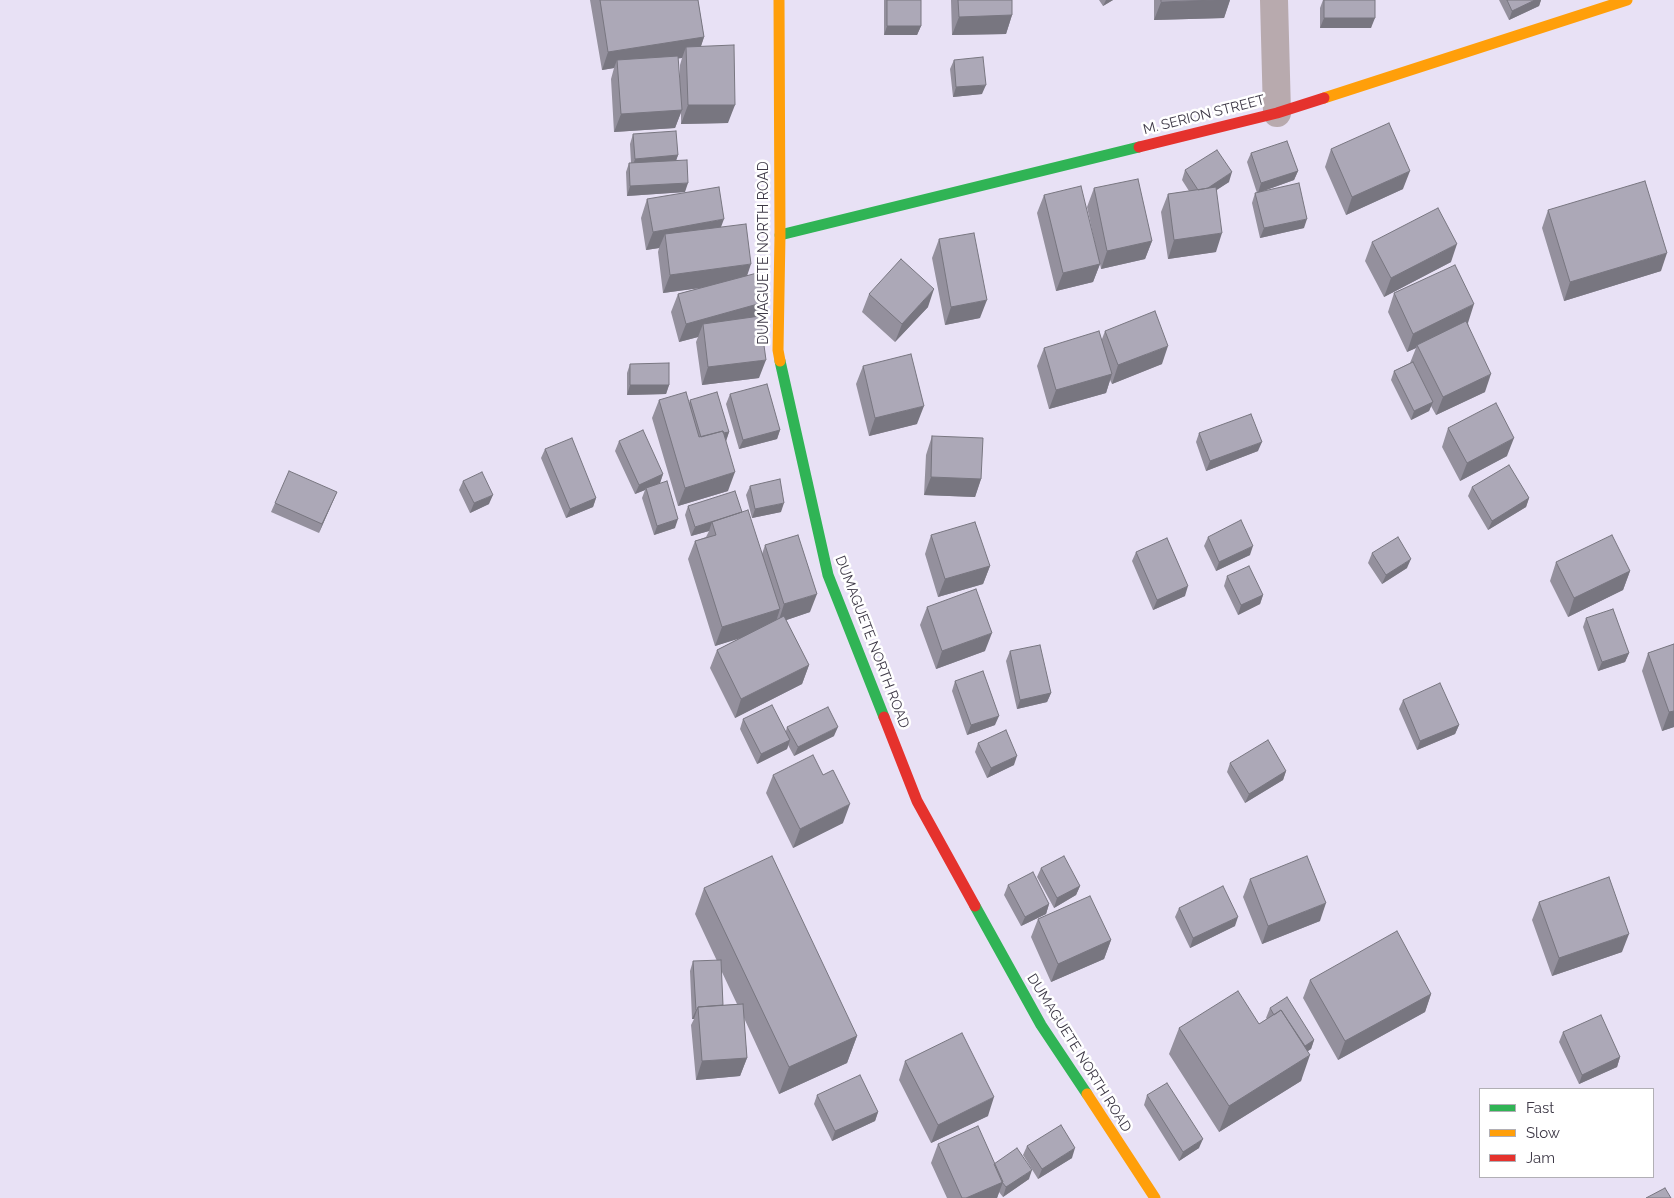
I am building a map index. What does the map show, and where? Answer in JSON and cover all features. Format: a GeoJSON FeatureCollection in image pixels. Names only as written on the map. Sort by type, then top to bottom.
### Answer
{"type":"FeatureCollection","features":[{"type":"Feature","properties":{"kind":"main road","name":"DUMAGUETE NORTH ROAD"},"geometry":{"type":"LineString","coordinates":[[779,0],[780,235],[778,350],[828,575],[917,800],[1041,1025],[1154,1198]]}},
{"type":"Feature","properties":{"kind":"main road","name":"M. SERION STREET"},"geometry":{"type":"LineString","coordinates":[[780,235],[1277,113],[1627,0]]}},
{"type":"Feature","properties":{"kind":"street"},"geometry":{"type":"LineString","coordinates":[[1274,0],[1277,113]]}},
{"type":"Feature","properties":{"kind":"building"},"geometry":{"type":"Polygon","coordinates":[[[600,0],[698,0],[704,37],[608,52],[600,0]]]}},
{"type":"Feature","properties":{"kind":"building"},"geometry":{"type":"Polygon","coordinates":[[[887,0],[921,0],[921,26],[887,26],[887,0]]]}},
{"type":"Feature","properties":{"kind":"building"},"geometry":{"type":"Polygon","coordinates":[[[958,0],[1012,0],[1012,15],[959,17],[958,0]]]}},
{"type":"Feature","properties":{"kind":"building"},"geometry":{"type":"Polygon","coordinates":[[[1161,0],[1217,0],[1161,2],[1161,0]]]}},
{"type":"Feature","properties":{"kind":"building"},"geometry":{"type":"Polygon","coordinates":[[[1324,0],[1375,0],[1375,18],[1324,18],[1324,0]]]}},
{"type":"Feature","properties":{"kind":"building"},"geometry":{"type":"Polygon","coordinates":[[[1507,0],[1535,0],[1512,11],[1507,0]]]}},
{"type":"Feature","properties":{"kind":"building"},"geometry":{"type":"Polygon","coordinates":[[[734,45],[735,105],[688,105],[686,47],[734,45]]]}},
{"type":"Feature","properties":{"kind":"building"},"geometry":{"type":"Polygon","coordinates":[[[678,56],[682,110],[621,114],[617,60],[678,56]]]}},
{"type":"Feature","properties":{"kind":"building"},"geometry":{"type":"Polygon","coordinates":[[[983,57],[986,85],[956,87],[954,60],[983,57]]]}},
{"type":"Feature","properties":{"kind":"building"},"geometry":{"type":"Polygon","coordinates":[[[1389,123],[1410,171],[1352,197],[1331,149],[1389,123]]]}},
{"type":"Feature","properties":{"kind":"building"},"geometry":{"type":"Polygon","coordinates":[[[676,131],[678,155],[635,159],[633,134],[676,131]]]}},
{"type":"Feature","properties":{"kind":"building"},"geometry":{"type":"Polygon","coordinates":[[[1287,141],[1298,171],[1261,183],[1251,153],[1287,141]]]}},
{"type":"Feature","properties":{"kind":"building"},"geometry":{"type":"Polygon","coordinates":[[[1217,150],[1232,172],[1208,188],[1198,190],[1185,170],[1217,150]]]}},
{"type":"Feature","properties":{"kind":"building"},"geometry":{"type":"Polygon","coordinates":[[[687,160],[688,183],[630,186],[629,163],[687,160]]]}},
{"type":"Feature","properties":{"kind":"building"},"geometry":{"type":"Polygon","coordinates":[[[1138,179],[1152,241],[1107,251],[1094,188],[1138,179]]]}},
{"type":"Feature","properties":{"kind":"building"},"geometry":{"type":"Polygon","coordinates":[[[1645,181],[1667,253],[1570,282],[1548,210],[1645,181]]]}},
{"type":"Feature","properties":{"kind":"building"},"geometry":{"type":"Polygon","coordinates":[[[1299,183],[1307,219],[1264,228],[1255,193],[1299,183]]]}},
{"type":"Feature","properties":{"kind":"building"},"geometry":{"type":"Polygon","coordinates":[[[1081,186],[1100,264],[1063,273],[1044,195],[1081,186]]]}},
{"type":"Feature","properties":{"kind":"building"},"geometry":{"type":"Polygon","coordinates":[[[719,187],[724,219],[653,232],[647,199],[719,187]]]}},
{"type":"Feature","properties":{"kind":"building"},"geometry":{"type":"Polygon","coordinates":[[[1216,187],[1222,233],[1174,240],[1168,194],[1216,187]]]}},
{"type":"Feature","properties":{"kind":"building"},"geometry":{"type":"Polygon","coordinates":[[[1438,208],[1457,244],[1391,278],[1372,242],[1438,208]]]}},
{"type":"Feature","properties":{"kind":"building"},"geometry":{"type":"Polygon","coordinates":[[[746,224],[751,264],[670,275],[665,234],[746,224]]]}},
{"type":"Feature","properties":{"kind":"building"},"geometry":{"type":"Polygon","coordinates":[[[974,233],[987,300],[951,307],[939,239],[974,233]]]}},
{"type":"Feature","properties":{"kind":"building"},"geometry":{"type":"Polygon","coordinates":[[[901,259],[934,289],[902,324],[869,294],[901,259]]]}},
{"type":"Feature","properties":{"kind":"building"},"geometry":{"type":"Polygon","coordinates":[[[1455,265],[1474,304],[1413,334],[1394,293],[1455,265]]]}},
{"type":"Feature","properties":{"kind":"building"},"geometry":{"type":"Polygon","coordinates":[[[757,273],[765,302],[686,324],[678,294],[757,273]]]}},
{"type":"Feature","properties":{"kind":"building"},"geometry":{"type":"Polygon","coordinates":[[[1155,311],[1168,346],[1118,365],[1105,331],[1155,311]]]}},
{"type":"Feature","properties":{"kind":"building"},"geometry":{"type":"Polygon","coordinates":[[[760,316],[766,360],[708,367],[703,324],[760,316]]]}},
{"type":"Feature","properties":{"kind":"building"},"geometry":{"type":"Polygon","coordinates":[[[1466,321],[1491,374],[1443,397],[1417,345],[1466,321]]]}},
{"type":"Feature","properties":{"kind":"building"},"geometry":{"type":"Polygon","coordinates":[[[1099,331],[1112,374],[1056,390],[1044,348],[1099,331]]]}},
{"type":"Feature","properties":{"kind":"building"},"geometry":{"type":"Polygon","coordinates":[[[911,354],[924,406],[875,418],[863,366],[911,354]]]}},
{"type":"Feature","properties":{"kind":"building"},"geometry":{"type":"Polygon","coordinates":[[[1413,362],[1433,402],[1414,411],[1394,371],[1413,362]]]}},
{"type":"Feature","properties":{"kind":"building"},"geometry":{"type":"Polygon","coordinates":[[[669,363],[669,385],[630,385],[630,364],[669,363]]]}},
{"type":"Feature","properties":{"kind":"building"},"geometry":{"type":"Polygon","coordinates":[[[767,384],[780,430],[743,440],[730,394],[767,384]]]}},
{"type":"Feature","properties":{"kind":"building"},"geometry":{"type":"Polygon","coordinates":[[[686,392],[699,437],[723,431],[735,472],[685,488],[659,400],[686,392]]]}},
{"type":"Feature","properties":{"kind":"building"},"geometry":{"type":"Polygon","coordinates":[[[717,392],[729,432],[723,433],[723,431],[701,437],[690,400],[717,392]]]}},
{"type":"Feature","properties":{"kind":"building"},"geometry":{"type":"Polygon","coordinates":[[[1496,403],[1514,438],[1467,463],[1448,428],[1496,403]]]}},
{"type":"Feature","properties":{"kind":"building"},"geometry":{"type":"Polygon","coordinates":[[[1251,414],[1262,442],[1210,461],[1199,433],[1251,414]]]}},
{"type":"Feature","properties":{"kind":"building"},"geometry":{"type":"Polygon","coordinates":[[[643,430],[663,474],[639,485],[619,441],[643,430]]]}},
{"type":"Feature","properties":{"kind":"building"},"geometry":{"type":"Polygon","coordinates":[[[932,436],[983,438],[981,479],[931,477],[932,436]]]}},
{"type":"Feature","properties":{"kind":"building"},"geometry":{"type":"Polygon","coordinates":[[[572,438],[596,498],[570,509],[545,449],[572,438]]]}},
{"type":"Feature","properties":{"kind":"building"},"geometry":{"type":"Polygon","coordinates":[[[1509,465],[1529,498],[1492,521],[1472,487],[1509,465]]]}},
{"type":"Feature","properties":{"kind":"building"},"geometry":{"type":"Polygon","coordinates":[[[289,471],[337,492],[322,524],[275,503],[289,471]]]}},
{"type":"Feature","properties":{"kind":"building"},"geometry":{"type":"Polygon","coordinates":[[[482,472],[493,495],[474,503],[463,481],[482,472]]]}},
{"type":"Feature","properties":{"kind":"building"},"geometry":{"type":"Polygon","coordinates":[[[780,479],[784,503],[755,509],[750,486],[780,479]]]}},
{"type":"Feature","properties":{"kind":"building"},"geometry":{"type":"Polygon","coordinates":[[[667,481],[678,519],[657,526],[646,488],[667,481]]]}},
{"type":"Feature","properties":{"kind":"building"},"geometry":{"type":"Polygon","coordinates":[[[735,491],[742,512],[695,527],[688,506],[735,491]]]}},
{"type":"Feature","properties":{"kind":"building"},"geometry":{"type":"Polygon","coordinates":[[[748,510],[780,609],[722,627],[695,541],[716,535],[712,522],[748,510]]]}},
{"type":"Feature","properties":{"kind":"building"},"geometry":{"type":"Polygon","coordinates":[[[1241,520],[1253,546],[1219,562],[1208,537],[1241,520]]]}},
{"type":"Feature","properties":{"kind":"building"},"geometry":{"type":"Polygon","coordinates":[[[975,522],[990,566],[945,579],[931,535],[975,522]]]}},
{"type":"Feature","properties":{"kind":"building"},"geometry":{"type":"Polygon","coordinates":[[[798,535],[817,594],[784,604],[765,545],[798,535]]]}},
{"type":"Feature","properties":{"kind":"building"},"geometry":{"type":"Polygon","coordinates":[[[1612,535],[1630,571],[1574,598],[1556,562],[1612,535]]]}},
{"type":"Feature","properties":{"kind":"building"},"geometry":{"type":"Polygon","coordinates":[[[1398,537],[1411,559],[1386,575],[1372,553],[1398,537]]]}},
{"type":"Feature","properties":{"kind":"building"},"geometry":{"type":"Polygon","coordinates":[[[1167,538],[1188,586],[1157,600],[1136,552],[1167,538]]]}},
{"type":"Feature","properties":{"kind":"building"},"geometry":{"type":"Polygon","coordinates":[[[1249,566],[1263,595],[1241,605],[1227,576],[1249,566]]]}},
{"type":"Feature","properties":{"kind":"building"},"geometry":{"type":"Polygon","coordinates":[[[976,589],[992,633],[942,651],[927,607],[976,589]]]}},
{"type":"Feature","properties":{"kind":"building"},"geometry":{"type":"Polygon","coordinates":[[[1613,609],[1629,653],[1602,662],[1586,618],[1613,609]]]}},
{"type":"Feature","properties":{"kind":"building"},"geometry":{"type":"Polygon","coordinates":[[[784,616],[809,665],[741,699],[717,650],[784,616]]]}},
{"type":"Feature","properties":{"kind":"building"},"geometry":{"type":"Polygon","coordinates":[[[1674,644],[1674,711],[1669,712],[1648,653],[1674,644]]]}},
{"type":"Feature","properties":{"kind":"building"},"geometry":{"type":"Polygon","coordinates":[[[1040,645],[1051,693],[1020,700],[1010,651],[1040,645]]]}},
{"type":"Feature","properties":{"kind":"building"},"geometry":{"type":"Polygon","coordinates":[[[983,671],[999,716],[971,725],[955,681],[983,671]]]}},
{"type":"Feature","properties":{"kind":"building"},"geometry":{"type":"Polygon","coordinates":[[[1440,683],[1459,725],[1420,741],[1403,700],[1440,683]]]}},
{"type":"Feature","properties":{"kind":"building"},"geometry":{"type":"Polygon","coordinates":[[[772,705],[790,740],[761,754],[743,719],[772,705]]]}},
{"type":"Feature","properties":{"kind":"building"},"geometry":{"type":"Polygon","coordinates":[[[828,707],[838,727],[798,747],[787,727],[828,707]]]}},
{"type":"Feature","properties":{"kind":"building"},"geometry":{"type":"Polygon","coordinates":[[[1006,730],[1017,756],[991,768],[978,743],[1006,730]]]}},
{"type":"Feature","properties":{"kind":"building"},"geometry":{"type":"Polygon","coordinates":[[[1268,740],[1286,771],[1249,794],[1230,763],[1268,740]]]}},
{"type":"Feature","properties":{"kind":"building"},"geometry":{"type":"Polygon","coordinates":[[[813,755],[823,775],[833,770],[850,804],[800,829],[773,775],[813,755]]]}},
{"type":"Feature","properties":{"kind":"building"},"geometry":{"type":"Polygon","coordinates":[[[772,856],[857,1036],[789,1067],[704,888],[772,856]]]}},
{"type":"Feature","properties":{"kind":"building"},"geometry":{"type":"Polygon","coordinates":[[[1064,856],[1080,886],[1057,898],[1041,868],[1064,856]]]}},
{"type":"Feature","properties":{"kind":"building"},"geometry":{"type":"Polygon","coordinates":[[[1307,856],[1326,903],[1268,926],[1250,879],[1307,856]]]}},
{"type":"Feature","properties":{"kind":"building"},"geometry":{"type":"Polygon","coordinates":[[[1033,872],[1049,904],[1025,917],[1008,885],[1033,872]]]}},
{"type":"Feature","properties":{"kind":"building"},"geometry":{"type":"Polygon","coordinates":[[[1609,877],[1629,934],[1559,958],[1539,902],[1609,877]]]}},
{"type":"Feature","properties":{"kind":"building"},"geometry":{"type":"Polygon","coordinates":[[[1223,886],[1238,917],[1193,938],[1179,908],[1223,886]]]}},
{"type":"Feature","properties":{"kind":"building"},"geometry":{"type":"Polygon","coordinates":[[[1090,896],[1111,940],[1058,964],[1038,919],[1090,896]]]}},
{"type":"Feature","properties":{"kind":"building"},"geometry":{"type":"Polygon","coordinates":[[[1397,931],[1431,994],[1345,1041],[1310,980],[1397,931]]]}},
{"type":"Feature","properties":{"kind":"building"},"geometry":{"type":"Polygon","coordinates":[[[721,960],[723,1005],[698,1007],[696,1010],[693,961],[721,960]]]}},
{"type":"Feature","properties":{"kind":"building"},"geometry":{"type":"Polygon","coordinates":[[[1238,991],[1259,1024],[1281,1010],[1310,1055],[1229,1106],[1179,1028],[1238,991]]]}},
{"type":"Feature","properties":{"kind":"building"},"geometry":{"type":"Polygon","coordinates":[[[1287,997],[1314,1040],[1305,1046],[1281,1010],[1274,1015],[1270,1008],[1287,997]]]}},
{"type":"Feature","properties":{"kind":"building"},"geometry":{"type":"Polygon","coordinates":[[[743,1004],[747,1058],[702,1061],[698,1007],[743,1004]]]}},
{"type":"Feature","properties":{"kind":"building"},"geometry":{"type":"Polygon","coordinates":[[[1601,1015],[1620,1057],[1582,1075],[1563,1032],[1601,1015]]]}},
{"type":"Feature","properties":{"kind":"building"},"geometry":{"type":"Polygon","coordinates":[[[962,1033],[994,1097],[938,1125],[905,1061],[962,1033]]]}},
{"type":"Feature","properties":{"kind":"building"},"geometry":{"type":"Polygon","coordinates":[[[860,1075],[878,1112],[835,1131],[817,1095],[860,1075]]]}},
{"type":"Feature","properties":{"kind":"building"},"geometry":{"type":"Polygon","coordinates":[[[1167,1083],[1203,1139],[1183,1152],[1147,1095],[1167,1083]]]}},
{"type":"Feature","properties":{"kind":"building"},"geometry":{"type":"Polygon","coordinates":[[[1061,1125],[1075,1148],[1042,1169],[1027,1146],[1061,1125]]]}},
{"type":"Feature","properties":{"kind":"building"},"geometry":{"type":"Polygon","coordinates":[[[978,1126],[1003,1182],[962,1198],[938,1144],[978,1126]]]}},
{"type":"Feature","properties":{"kind":"building"},"geometry":{"type":"Polygon","coordinates":[[[1017,1148],[1032,1170],[1006,1187],[994,1164],[1017,1148]]]}},
{"type":"Feature","properties":{"kind":"building"},"geometry":{"type":"Polygon","coordinates":[[[1665,1188],[1671,1198],[1646,1198],[1665,1188]]]}},
{"type":"Feature","properties":{"kind":"traffic: fast"},"geometry":{"type":"LineString","coordinates":[[780,235],[1139,147]]}},
{"type":"Feature","properties":{"kind":"traffic: fast"},"geometry":{"type":"LineString","coordinates":[[780,361],[828,575],[884,717]]}},
{"type":"Feature","properties":{"kind":"traffic: fast"},"geometry":{"type":"LineString","coordinates":[[975,906],[1041,1025],[1087,1094]]}},
{"type":"Feature","properties":{"kind":"traffic: slow"},"geometry":{"type":"LineString","coordinates":[[779,0],[780,235],[778,350],[780,361]]}},
{"type":"Feature","properties":{"kind":"traffic: slow"},"geometry":{"type":"LineString","coordinates":[[1324,98],[1627,0]]}},
{"type":"Feature","properties":{"kind":"traffic: slow"},"geometry":{"type":"LineString","coordinates":[[1087,1094],[1155,1198]]}},
{"type":"Feature","properties":{"kind":"traffic: jam"},"geometry":{"type":"LineString","coordinates":[[1139,147],[1277,113],[1324,98]]}},
{"type":"Feature","properties":{"kind":"traffic: jam"},"geometry":{"type":"LineString","coordinates":[[884,717],[917,801],[975,906]]}}]}
